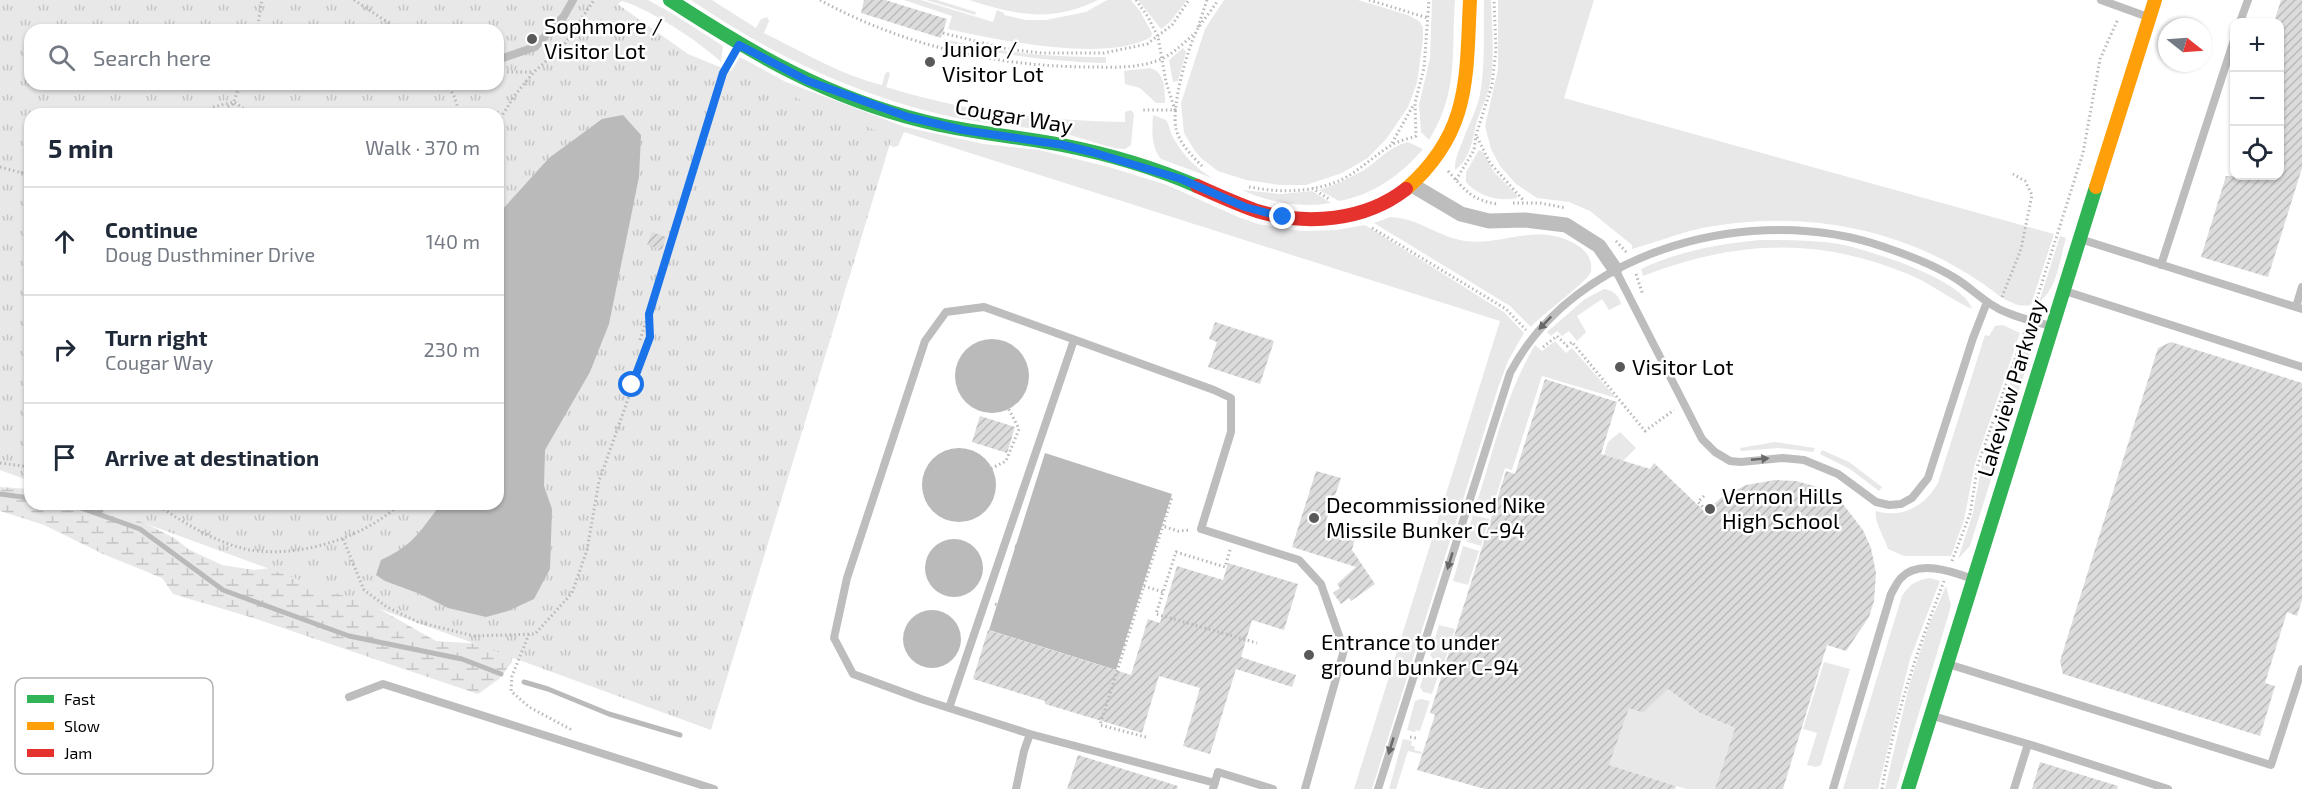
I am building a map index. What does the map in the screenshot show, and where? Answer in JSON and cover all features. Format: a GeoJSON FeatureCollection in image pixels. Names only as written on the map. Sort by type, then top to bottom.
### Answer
{"type":"FeatureCollection","features":[{"type":"Feature","properties":{"kind":"street","name":"Cougar Way"},"geometry":{"type":"LineString","coordinates":[[670,0],[739,45],[808,81],[908,117],[963,130],[1063,145],[1092,152],[1181,179],[1245,207],[1283,217],[1321,220],[1353,215],[1391,200],[1412,185],[1436,156],[1449,136],[1463,101],[1468,65],[1470,0]]}},
{"type":"Feature","properties":{"kind":"street","name":"Lakeview Parkway"},"geometry":{"type":"LineString","coordinates":[[1908,789],[2155,0]]}},
{"type":"Feature","properties":{"kind":"street"},"geometry":{"type":"LineString","coordinates":[[1412,185],[1461,214],[1489,221],[1525,219],[1566,225],[1599,246],[1615,269]]}},
{"type":"Feature","properties":{"kind":"lane"},"geometry":{"type":"LineString","coordinates":[[504,58],[535,47],[564,16],[573,0]]}},
{"type":"Feature","properties":{"kind":"lane"},"geometry":{"type":"LineString","coordinates":[[2101,0],[2149,18]]}},
{"type":"Feature","properties":{"kind":"lane"},"geometry":{"type":"LineString","coordinates":[[2241,18],[2248,0]]}},
{"type":"Feature","properties":{"kind":"lane"},"geometry":{"type":"LineString","coordinates":[[2161,265],[2230,55]]}},
{"type":"Feature","properties":{"kind":"lane"},"geometry":{"type":"LineString","coordinates":[[1378,789],[1510,373],[1533,336],[1557,310],[1589,285],[1615,269],[1696,240],[1772,231],[1812,232],[1852,237],[1918,260],[1954,278],[1987,302],[2007,313],[2053,326]]}},
{"type":"Feature","properties":{"kind":"lane"},"geometry":{"type":"LineString","coordinates":[[2080,239],[2299,308],[2302,287]]}},
{"type":"Feature","properties":{"kind":"lane"},"geometry":{"type":"LineString","coordinates":[[1615,269],[1673,386],[1707,446],[1730,461],[1783,458],[1804,460],[1838,474],[1876,501],[1889,505],[1901,504],[1909,500],[1928,478],[1973,338],[1987,302]]}},
{"type":"Feature","properties":{"kind":"lane"},"geometry":{"type":"LineString","coordinates":[[2064,291],[2302,367]]}},
{"type":"Feature","properties":{"kind":"lane"},"geometry":{"type":"LineString","coordinates":[[1273,789],[1218,772],[1214,786],[1030,734],[853,674],[834,638],[847,578],[925,341],[946,312],[984,307],[1231,398],[1231,432],[1201,529],[1299,560],[1321,584],[1344,650],[1305,789]]}},
{"type":"Feature","properties":{"kind":"lane"},"geometry":{"type":"LineString","coordinates":[[949,708],[1074,340]]}},
{"type":"Feature","properties":{"kind":"lane"},"geometry":{"type":"LineString","coordinates":[[1833,789],[1891,594],[1902,576],[1918,569],[1948,570],[1973,579]]}},
{"type":"Feature","properties":{"kind":"lane"},"geometry":{"type":"LineString","coordinates":[[1947,663],[2271,765],[2302,669]]}},
{"type":"Feature","properties":{"kind":"lane"},"geometry":{"type":"LineString","coordinates":[[349,697],[383,684],[714,789]]}},
{"type":"Feature","properties":{"kind":"lane"},"geometry":{"type":"LineString","coordinates":[[1931,715],[2168,789]]}},
{"type":"Feature","properties":{"kind":"lane"},"geometry":{"type":"LineString","coordinates":[[1016,789],[1030,734]]}},
{"type":"Feature","properties":{"kind":"lane"},"geometry":{"type":"LineString","coordinates":[[2014,789],[2028,744]]}},
{"type":"Feature","properties":{"kind":"path"},"geometry":{"type":"LineString","coordinates":[[258,24],[262,0]]}},
{"type":"Feature","properties":{"kind":"path"},"geometry":{"type":"LineString","coordinates":[[354,0],[390,24]]}},
{"type":"Feature","properties":{"kind":"path"},"geometry":{"type":"LineString","coordinates":[[504,112],[515,94],[534,72],[564,45],[594,0]]}},
{"type":"Feature","properties":{"kind":"path"},"geometry":{"type":"LineString","coordinates":[[820,0],[858,21],[960,54],[1080,67],[1132,68],[1161,60],[1197,31],[1218,0]]}},
{"type":"Feature","properties":{"kind":"path"},"geometry":{"type":"LineString","coordinates":[[1136,0],[1158,37],[1161,60],[1175,110]]}},
{"type":"Feature","properties":{"kind":"path"},"geometry":{"type":"LineString","coordinates":[[943,33],[1007,48],[1042,53],[1104,53],[1147,44],[1172,25],[1190,0]]}},
{"type":"Feature","properties":{"kind":"path"},"geometry":{"type":"LineString","coordinates":[[1204,168],[1188,153],[1176,131],[1175,110],[1179,85],[1207,0]]}},
{"type":"Feature","properties":{"kind":"path"},"geometry":{"type":"LineString","coordinates":[[1369,0],[1428,18]]}},
{"type":"Feature","properties":{"kind":"path"},"geometry":{"type":"LineString","coordinates":[[1248,187],[1288,192],[1343,179],[1391,144],[1415,103],[1424,68],[1429,0]]}},
{"type":"Feature","properties":{"kind":"path"},"geometry":{"type":"LineString","coordinates":[[1882,789],[1897,720],[1913,665],[1970,514],[1978,464],[2037,301],[2077,176],[2100,59],[2122,8]]}},
{"type":"Feature","properties":{"kind":"path"},"geometry":{"type":"LineString","coordinates":[[640,340],[723,73],[739,45]]}},
{"type":"Feature","properties":{"kind":"path"},"geometry":{"type":"LineString","coordinates":[[504,72],[534,72]]}},
{"type":"Feature","properties":{"kind":"path"},"geometry":{"type":"LineString","coordinates":[[234,108],[233,103],[238,90]]}},
{"type":"Feature","properties":{"kind":"path"},"geometry":{"type":"LineString","coordinates":[[450,90],[458,108]]}},
{"type":"Feature","properties":{"kind":"path"},"geometry":{"type":"LineString","coordinates":[[226,108],[233,103]]}},
{"type":"Feature","properties":{"kind":"path"},"geometry":{"type":"LineString","coordinates":[[213,106],[233,103],[242,108]]}},
{"type":"Feature","properties":{"kind":"path"},"geometry":{"type":"LineString","coordinates":[[1391,144],[1416,136],[1415,103]]}},
{"type":"Feature","properties":{"kind":"path"},"geometry":{"type":"LineString","coordinates":[[1143,110],[1175,110]]}},
{"type":"Feature","properties":{"kind":"path"},"geometry":{"type":"LineString","coordinates":[[1476,135],[1490,163],[1526,202]]}},
{"type":"Feature","properties":{"kind":"path"},"geometry":{"type":"LineString","coordinates":[[0,167],[24,173]]}},
{"type":"Feature","properties":{"kind":"path"},"geometry":{"type":"LineString","coordinates":[[2001,300],[2021,249],[2032,195],[2025,182],[2013,174]]}},
{"type":"Feature","properties":{"kind":"path"},"geometry":{"type":"LineString","coordinates":[[1312,188],[1506,309],[1544,348],[1557,336],[1567,346],[1572,342],[1645,431],[1674,410]]}},
{"type":"Feature","properties":{"kind":"path"},"geometry":{"type":"LineString","coordinates":[[343,539],[364,590],[387,607],[418,622],[474,636],[535,634],[572,593],[587,550],[602,471],[650,337],[649,314]]}},
{"type":"Feature","properties":{"kind":"path"},"geometry":{"type":"LineString","coordinates":[[959,485],[1006,461],[1019,429],[991,375]]}},
{"type":"Feature","properties":{"kind":"path"},"geometry":{"type":"LineString","coordinates":[[0,463],[24,466]]}},
{"type":"Feature","properties":{"kind":"path"},"geometry":{"type":"LineString","coordinates":[[1026,482],[1163,527],[1178,531],[1201,529]]}},
{"type":"Feature","properties":{"kind":"path"},"geometry":{"type":"LineString","coordinates":[[1704,496],[1698,502],[1707,511]]}},
{"type":"Feature","properties":{"kind":"path"},"geometry":{"type":"LineString","coordinates":[[1146,737],[1100,725],[1172,497]]}},
{"type":"Feature","properties":{"kind":"path"},"geometry":{"type":"LineString","coordinates":[[164,510],[210,536],[248,549],[269,552],[298,549],[343,539],[363,530],[391,510]]}},
{"type":"Feature","properties":{"kind":"path"},"geometry":{"type":"LineString","coordinates":[[1234,540],[1225,567],[1176,552],[1156,614],[1257,643]]}},
{"type":"Feature","properties":{"kind":"path"},"geometry":{"type":"LineString","coordinates":[[1005,543],[1163,592]]}},
{"type":"Feature","properties":{"kind":"path"},"geometry":{"type":"LineString","coordinates":[[954,566],[993,579]]}},
{"type":"Feature","properties":{"kind":"path"},"geometry":{"type":"LineString","coordinates":[[986,601],[1125,645]]}},
{"type":"Feature","properties":{"kind":"path"},"geometry":{"type":"LineString","coordinates":[[529,634],[512,676],[511,691],[529,707],[572,730]]}},
{"type":"Feature","properties":{"kind":"path"},"geometry":{"type":"LineString","coordinates":[[931,638],[969,650]]}},
{"type":"Feature","properties":{"kind":"path"},"geometry":{"type":"LineString","coordinates":[[1410,737],[1416,738]]}},
{"type":"Feature","properties":{"kind":"green space"},"geometry":{"type":"Polygon","coordinates":[[[0,0],[612,0],[688,54],[892,137],[711,730],[108,510],[504,510],[504,108],[24,108],[24,479],[0,470],[0,0]]]}},
{"type":"Feature","properties":{"kind":"green space"},"geometry":{"type":"Polygon","coordinates":[[[602,0],[648,0],[723,46],[721,62],[688,36],[646,11],[622,1],[613,7],[602,0]]]}},
{"type":"Feature","properties":{"kind":"green space"},"geometry":{"type":"Polygon","coordinates":[[[691,0],[712,0],[756,28],[761,19],[767,17],[769,21],[764,33],[867,81],[882,85],[888,71],[890,74],[886,87],[916,96],[975,109],[1064,119],[1125,122],[1125,112],[1131,110],[1134,114],[1131,145],[1126,149],[1118,148],[1065,134],[986,123],[906,105],[841,82],[779,53],[691,0]]]}},
{"type":"Feature","properties":{"kind":"green space"},"geometry":{"type":"Polygon","coordinates":[[[904,0],[921,0],[993,22],[997,10],[1004,15],[1026,20],[1046,20],[1086,12],[1107,0],[1131,0],[1152,33],[1151,37],[1132,45],[1080,49],[1051,47],[994,39],[948,29],[952,16],[904,0]]]}},
{"type":"Feature","properties":{"kind":"green space"},"geometry":{"type":"Polygon","coordinates":[[[926,0],[937,0],[976,12],[975,15],[926,0]]]}},
{"type":"Feature","properties":{"kind":"green space"},"geometry":{"type":"Polygon","coordinates":[[[969,0],[1098,0],[1065,12],[1034,14],[1003,10],[969,0]]]}},
{"type":"Feature","properties":{"kind":"green space"},"geometry":{"type":"Polygon","coordinates":[[[1138,0],[1187,0],[1170,22],[1161,29],[1138,0]]]}},
{"type":"Feature","properties":{"kind":"green space"},"geometry":{"type":"Polygon","coordinates":[[[1224,0],[1358,0],[1408,15],[1419,21],[1423,27],[1423,39],[1417,83],[1408,107],[1387,138],[1368,158],[1342,173],[1306,185],[1280,185],[1246,180],[1218,171],[1202,159],[1184,133],[1181,103],[1205,29],[1224,0]]]}},
{"type":"Feature","properties":{"kind":"green space"},"geometry":{"type":"Polygon","coordinates":[[[1432,0],[1455,0],[1452,72],[1445,105],[1429,140],[1421,132],[1419,105],[1430,58],[1432,0]]]}},
{"type":"Feature","properties":{"kind":"green space"},"geometry":{"type":"Polygon","coordinates":[[[1484,0],[1491,0],[1492,74],[1470,150],[1455,170],[1457,156],[1479,99],[1483,62],[1484,0]]]}},
{"type":"Feature","properties":{"kind":"green space"},"geometry":{"type":"Polygon","coordinates":[[[1498,0],[1594,0],[1564,98],[2054,234],[2031,305],[2019,305],[2001,297],[1970,275],[1931,254],[1903,243],[1846,227],[1787,221],[1757,221],[1698,229],[1632,249],[1632,245],[1590,211],[1569,202],[1537,198],[1516,184],[1500,166],[1491,149],[1485,126],[1498,69],[1498,0]]]}},
{"type":"Feature","properties":{"kind":"green space"},"geometry":{"type":"Polygon","coordinates":[[[944,39],[985,48],[1025,53],[1106,57],[1106,63],[1004,54],[943,42],[944,39]]]}},
{"type":"Feature","properties":{"kind":"green space"},"geometry":{"type":"Polygon","coordinates":[[[1183,48],[1186,52],[1178,81],[1173,82],[1169,60],[1183,48]]]}},
{"type":"Feature","properties":{"kind":"green space"},"geometry":{"type":"Polygon","coordinates":[[[740,57],[786,82],[905,127],[984,144],[1039,150],[1109,167],[1167,185],[1258,224],[1302,231],[1336,230],[1365,225],[1504,312],[1524,333],[1508,361],[1498,388],[1372,789],[1354,789],[1500,321],[904,132],[898,146],[893,147],[882,139],[729,74],[740,57]]]}},
{"type":"Feature","properties":{"kind":"green space"},"geometry":{"type":"Polygon","coordinates":[[[1150,68],[1159,73],[1161,77],[1165,103],[1156,103],[1140,88],[1125,84],[1124,71],[1150,68]]]}},
{"type":"Feature","properties":{"kind":"green space"},"geometry":{"type":"Polygon","coordinates":[[[1153,115],[1166,120],[1181,150],[1212,178],[1161,159],[1152,133],[1153,115]]]}},
{"type":"Feature","properties":{"kind":"green space"},"geometry":{"type":"Polygon","coordinates":[[[1408,142],[1423,149],[1396,175],[1375,189],[1339,201],[1319,190],[1359,173],[1390,150],[1408,142]]]}},
{"type":"Feature","properties":{"kind":"green space"},"geometry":{"type":"Polygon","coordinates":[[[1479,150],[1483,152],[1494,172],[1517,195],[1517,198],[1489,197],[1476,191],[1466,182],[1466,172],[1479,150]]]}},
{"type":"Feature","properties":{"kind":"green space"},"geometry":{"type":"Polygon","coordinates":[[[1242,190],[1281,194],[1312,191],[1331,203],[1308,205],[1286,203],[1242,190]]]}},
{"type":"Feature","properties":{"kind":"green space"},"geometry":{"type":"Polygon","coordinates":[[[1390,217],[1410,221],[1465,241],[1480,242],[1535,235],[1563,238],[1586,253],[1590,259],[1591,271],[1583,282],[1531,327],[1510,306],[1374,223],[1390,217]]]}},
{"type":"Feature","properties":{"kind":"green space"},"geometry":{"type":"Polygon","coordinates":[[[2060,236],[2066,238],[2057,273],[2050,290],[2039,302],[2060,236]]]}},
{"type":"Feature","properties":{"kind":"green space"},"geometry":{"type":"Polygon","coordinates":[[[1760,240],[1799,240],[1839,244],[1871,252],[1934,277],[1952,287],[1965,298],[1972,309],[1908,274],[1841,253],[1808,249],[1743,250],[1677,264],[1643,276],[1641,269],[1670,257],[1699,249],[1760,240]]]}},
{"type":"Feature","properties":{"kind":"green space"},"geometry":{"type":"Polygon","coordinates":[[[1604,289],[1615,294],[1621,304],[1609,310],[1602,299],[1577,316],[1586,332],[1577,341],[1569,331],[1562,336],[1557,331],[1551,336],[1547,332],[1585,299],[1604,289]]]}},
{"type":"Feature","properties":{"kind":"green space"},"geometry":{"type":"Polygon","coordinates":[[[2003,325],[2020,333],[1975,464],[1964,520],[1951,556],[1904,556],[1888,549],[1878,524],[1876,511],[1904,512],[1920,504],[1933,491],[1938,483],[1985,335],[1989,336],[1995,326],[2003,325]]]}},
{"type":"Feature","properties":{"kind":"green space"},"geometry":{"type":"Polygon","coordinates":[[[2027,335],[2031,348],[2027,365],[1970,546],[1958,559],[1973,513],[1982,463],[2027,335]]]}},
{"type":"Feature","properties":{"kind":"green space"},"geometry":{"type":"Polygon","coordinates":[[[1555,341],[1566,353],[1572,348],[1616,398],[1542,376],[1512,470],[1505,468],[1491,513],[1475,508],[1500,425],[1525,364],[1535,345],[1542,351],[1555,341]]]}},
{"type":"Feature","properties":{"kind":"green space"},"geometry":{"type":"Polygon","coordinates":[[[1620,432],[1636,448],[1620,464],[1603,458],[1608,442],[1620,432]]]}},
{"type":"Feature","properties":{"kind":"green space"},"geometry":{"type":"Polygon","coordinates":[[[1775,442],[1815,448],[1813,452],[1779,448],[1741,451],[1740,448],[1775,442]]]}},
{"type":"Feature","properties":{"kind":"green space"},"geometry":{"type":"Polygon","coordinates":[[[1822,450],[1849,462],[1882,487],[1879,491],[1850,469],[1820,454],[1822,450]]]}},
{"type":"Feature","properties":{"kind":"green space"},"geometry":{"type":"Polygon","coordinates":[[[0,487],[24,489],[24,510],[109,510],[145,523],[176,539],[188,549],[222,565],[254,570],[287,566],[360,598],[436,641],[513,646],[512,662],[499,679],[478,694],[250,617],[173,594],[162,578],[103,554],[44,525],[0,511],[0,487]]]}},
{"type":"Feature","properties":{"kind":"green space"},"geometry":{"type":"Polygon","coordinates":[[[1473,515],[1489,519],[1481,546],[1465,541],[1473,515]]]}},
{"type":"Feature","properties":{"kind":"green space"},"geometry":{"type":"Polygon","coordinates":[[[1463,546],[1479,551],[1468,585],[1453,581],[1463,546]]]}},
{"type":"Feature","properties":{"kind":"green space"},"geometry":{"type":"Polygon","coordinates":[[[1930,578],[1940,581],[1910,659],[1878,789],[1843,789],[1902,596],[1914,583],[1930,578]]]}},
{"type":"Feature","properties":{"kind":"green space"},"geometry":{"type":"Polygon","coordinates":[[[1946,586],[1951,605],[1949,613],[1896,789],[1885,789],[1909,686],[1929,625],[1946,586]]]}},
{"type":"Feature","properties":{"kind":"green space"},"geometry":{"type":"Polygon","coordinates":[[[1439,625],[1455,629],[1444,663],[1433,659],[1430,655],[1439,625]]]}},
{"type":"Feature","properties":{"kind":"green space"},"geometry":{"type":"Polygon","coordinates":[[[1824,662],[1850,669],[1821,765],[1816,767],[1807,765],[1817,733],[1803,729],[1824,662]]]}},
{"type":"Feature","properties":{"kind":"green space"},"geometry":{"type":"Polygon","coordinates":[[[1432,664],[1441,667],[1432,694],[1423,692],[1420,687],[1426,667],[1432,664]]]}},
{"type":"Feature","properties":{"kind":"green space"},"geometry":{"type":"Polygon","coordinates":[[[1668,689],[1700,713],[1735,728],[1715,789],[1686,789],[1609,765],[1629,708],[1643,713],[1668,689]]]}},
{"type":"Feature","properties":{"kind":"green space"},"geometry":{"type":"Polygon","coordinates":[[[1421,699],[1430,701],[1420,731],[1407,730],[1415,701],[1421,699]]]}},
{"type":"Feature","properties":{"kind":"green space"},"geometry":{"type":"Polygon","coordinates":[[[1403,739],[1412,741],[1411,745],[1415,747],[1414,750],[1422,752],[1421,754],[1408,751],[1396,789],[1389,789],[1403,739]]]}},
{"type":"Feature","properties":{"kind":"shaded area"},"geometry":{"type":"Polygon","coordinates":[[[623,115],[641,135],[639,177],[609,324],[590,372],[545,450],[544,486],[552,509],[550,569],[534,599],[508,611],[486,617],[448,608],[376,575],[381,560],[409,543],[436,510],[504,510],[504,208],[549,158],[602,119],[623,115]]]}},
{"type":"Feature","properties":{"kind":"shaded area"},"geometry":{"type":"Polygon","coordinates":[[[985,339],[999,339],[1013,345],[1023,355],[1029,369],[1027,390],[1013,407],[999,413],[985,413],[971,407],[961,397],[955,383],[955,369],[961,355],[971,345],[985,339]]]}},
{"type":"Feature","properties":{"kind":"shaded area"},"geometry":{"type":"Polygon","coordinates":[[[952,448],[966,448],[980,454],[990,464],[996,478],[994,499],[980,516],[966,522],[952,522],[938,516],[928,506],[922,492],[922,478],[928,464],[938,454],[952,448]]]}},
{"type":"Feature","properties":{"kind":"shaded area"},"geometry":{"type":"Polygon","coordinates":[[[1045,453],[1172,494],[1116,670],[989,630],[1045,453]]]}},
{"type":"Feature","properties":{"kind":"shaded area"},"geometry":{"type":"Polygon","coordinates":[[[954,539],[965,541],[978,552],[983,568],[981,579],[970,592],[954,597],[943,595],[930,584],[925,568],[927,557],[938,544],[954,539]]]}},
{"type":"Feature","properties":{"kind":"shaded area"},"geometry":{"type":"Polygon","coordinates":[[[932,610],[943,612],[956,623],[961,639],[959,650],[948,663],[932,668],[921,666],[908,655],[903,639],[905,628],[916,615],[932,610]]]}},
{"type":"Feature","properties":{"kind":"building"},"geometry":{"type":"Polygon","coordinates":[[[864,0],[885,0],[947,19],[941,38],[861,13],[864,0]]]}},
{"type":"Feature","properties":{"kind":"building"},"geometry":{"type":"Polygon","coordinates":[[[2281,0],[2302,0],[2302,168],[2268,277],[2201,257],[2226,176],[2230,176],[2230,180],[2284,180],[2284,18],[2275,18],[2281,0]]]}},
{"type":"Feature","properties":{"kind":"building"},"geometry":{"type":"Polygon","coordinates":[[[652,232],[666,237],[662,250],[647,245],[652,232]]]}},
{"type":"Feature","properties":{"kind":"building"},"geometry":{"type":"Polygon","coordinates":[[[1215,322],[1274,341],[1260,384],[1208,367],[1217,342],[1209,339],[1215,322]]]}},
{"type":"Feature","properties":{"kind":"building"},"geometry":{"type":"Polygon","coordinates":[[[2171,342],[2302,383],[2302,600],[2297,616],[2287,612],[2265,683],[2275,686],[2260,736],[2063,674],[2060,661],[2158,348],[2171,342]]]}},
{"type":"Feature","properties":{"kind":"building","name":"Vernon Hills High School"},"geometry":{"type":"Polygon","coordinates":[[[1545,379],[1617,402],[1601,454],[1650,469],[1654,463],[1705,512],[1722,497],[1746,485],[1775,480],[1796,481],[1818,487],[1842,503],[1863,530],[1871,548],[1876,573],[1874,601],[1869,617],[1846,651],[1827,645],[1783,789],[1715,789],[1735,728],[1700,713],[1668,689],[1643,713],[1629,708],[1609,765],[1676,786],[1675,789],[1485,789],[1417,770],[1435,715],[1430,713],[1506,471],[1515,474],[1545,379]]]}},
{"type":"Feature","properties":{"kind":"building"},"geometry":{"type":"Polygon","coordinates":[[[980,416],[1015,427],[1007,453],[972,442],[980,416]]]}},
{"type":"Feature","properties":{"kind":"building"},"geometry":{"type":"Polygon","coordinates":[[[1316,471],[1341,478],[1326,521],[1357,530],[1352,550],[1375,584],[1351,601],[1349,598],[1341,604],[1333,593],[1340,588],[1337,584],[1356,567],[1292,547],[1316,471]]]}},
{"type":"Feature","properties":{"kind":"building"},"geometry":{"type":"Polygon","coordinates":[[[1228,563],[1298,584],[1284,630],[1252,620],[1241,657],[1296,675],[1292,687],[1236,669],[1210,754],[1183,746],[1200,688],[1159,676],[1142,733],[1045,704],[1045,701],[973,679],[988,630],[1131,675],[1148,619],[1160,623],[1177,566],[1223,580],[1228,563]]]}},
{"type":"Feature","properties":{"kind":"building"},"geometry":{"type":"Polygon","coordinates":[[[1078,755],[1178,786],[1177,789],[1067,789],[1078,755]]]}},
{"type":"Feature","properties":{"kind":"building"},"geometry":{"type":"Polygon","coordinates":[[[2040,762],[2118,786],[2117,789],[2032,789],[2040,762]]]}},
{"type":"Feature","properties":{"kind":"waterway"},"geometry":{"type":"LineString","coordinates":[[0,494],[24,497]]}},
{"type":"Feature","properties":{"kind":"waterway"},"geometry":{"type":"LineString","coordinates":[[87,510],[140,529],[223,590],[349,636],[462,659],[501,674]]}},
{"type":"Feature","properties":{"kind":"waterway"},"geometry":{"type":"LineString","coordinates":[[524,682],[548,689],[609,714],[680,735]]}},
{"type":"Feature","properties":{"kind":"traffic: fast"},"geometry":{"type":"LineString","coordinates":[[670,0],[761,56],[854,100],[940,125],[1097,153],[1148,167],[1197,186]]}},
{"type":"Feature","properties":{"kind":"traffic: fast"},"geometry":{"type":"LineString","coordinates":[[1908,789],[2096,187]]}},
{"type":"Feature","properties":{"kind":"traffic: slow"},"geometry":{"type":"LineString","coordinates":[[1406,189],[1427,168],[1443,146],[1454,125],[1465,79],[1470,0]]}},
{"type":"Feature","properties":{"kind":"traffic: slow"},"geometry":{"type":"LineString","coordinates":[[2096,187],[2155,0]]}},
{"type":"Feature","properties":{"kind":"traffic: jam"},"geometry":{"type":"LineString","coordinates":[[1197,186],[1257,211],[1276,216],[1315,219],[1354,214],[1390,200],[1406,189]]}},
{"type":"Feature","properties":{"kind":"place","name":"Sophmore / Visitor Lot"},"geometry":{"type":"Point","coordinates":[532,39]}},
{"type":"Feature","properties":{"kind":"place","name":"Junior / Visitor Lot"},"geometry":{"type":"Point","coordinates":[930,62]}},
{"type":"Feature","properties":{"kind":"place","name":"Visitor Lot"},"geometry":{"type":"Point","coordinates":[1620,367]}},
{"type":"Feature","properties":{"kind":"place","name":"Vernon Hills High School"},"geometry":{"type":"Point","coordinates":[1710,509]}},
{"type":"Feature","properties":{"kind":"place","name":"Decommissioned Nike Missile Bunker C-94"},"geometry":{"type":"Point","coordinates":[1314,518]}},
{"type":"Feature","properties":{"kind":"place","name":"Entrance to under ground bunker C-94"},"geometry":{"type":"Point","coordinates":[1309,655]}},
{"type":"Feature","properties":{"kind":"route"},"geometry":{"type":"LineString","coordinates":[[632,385],[650,337],[649,314],[723,73],[739,45],[808,81],[908,117],[963,130],[1063,145],[1092,152],[1181,179],[1245,207],[1283,217]]}}]}
